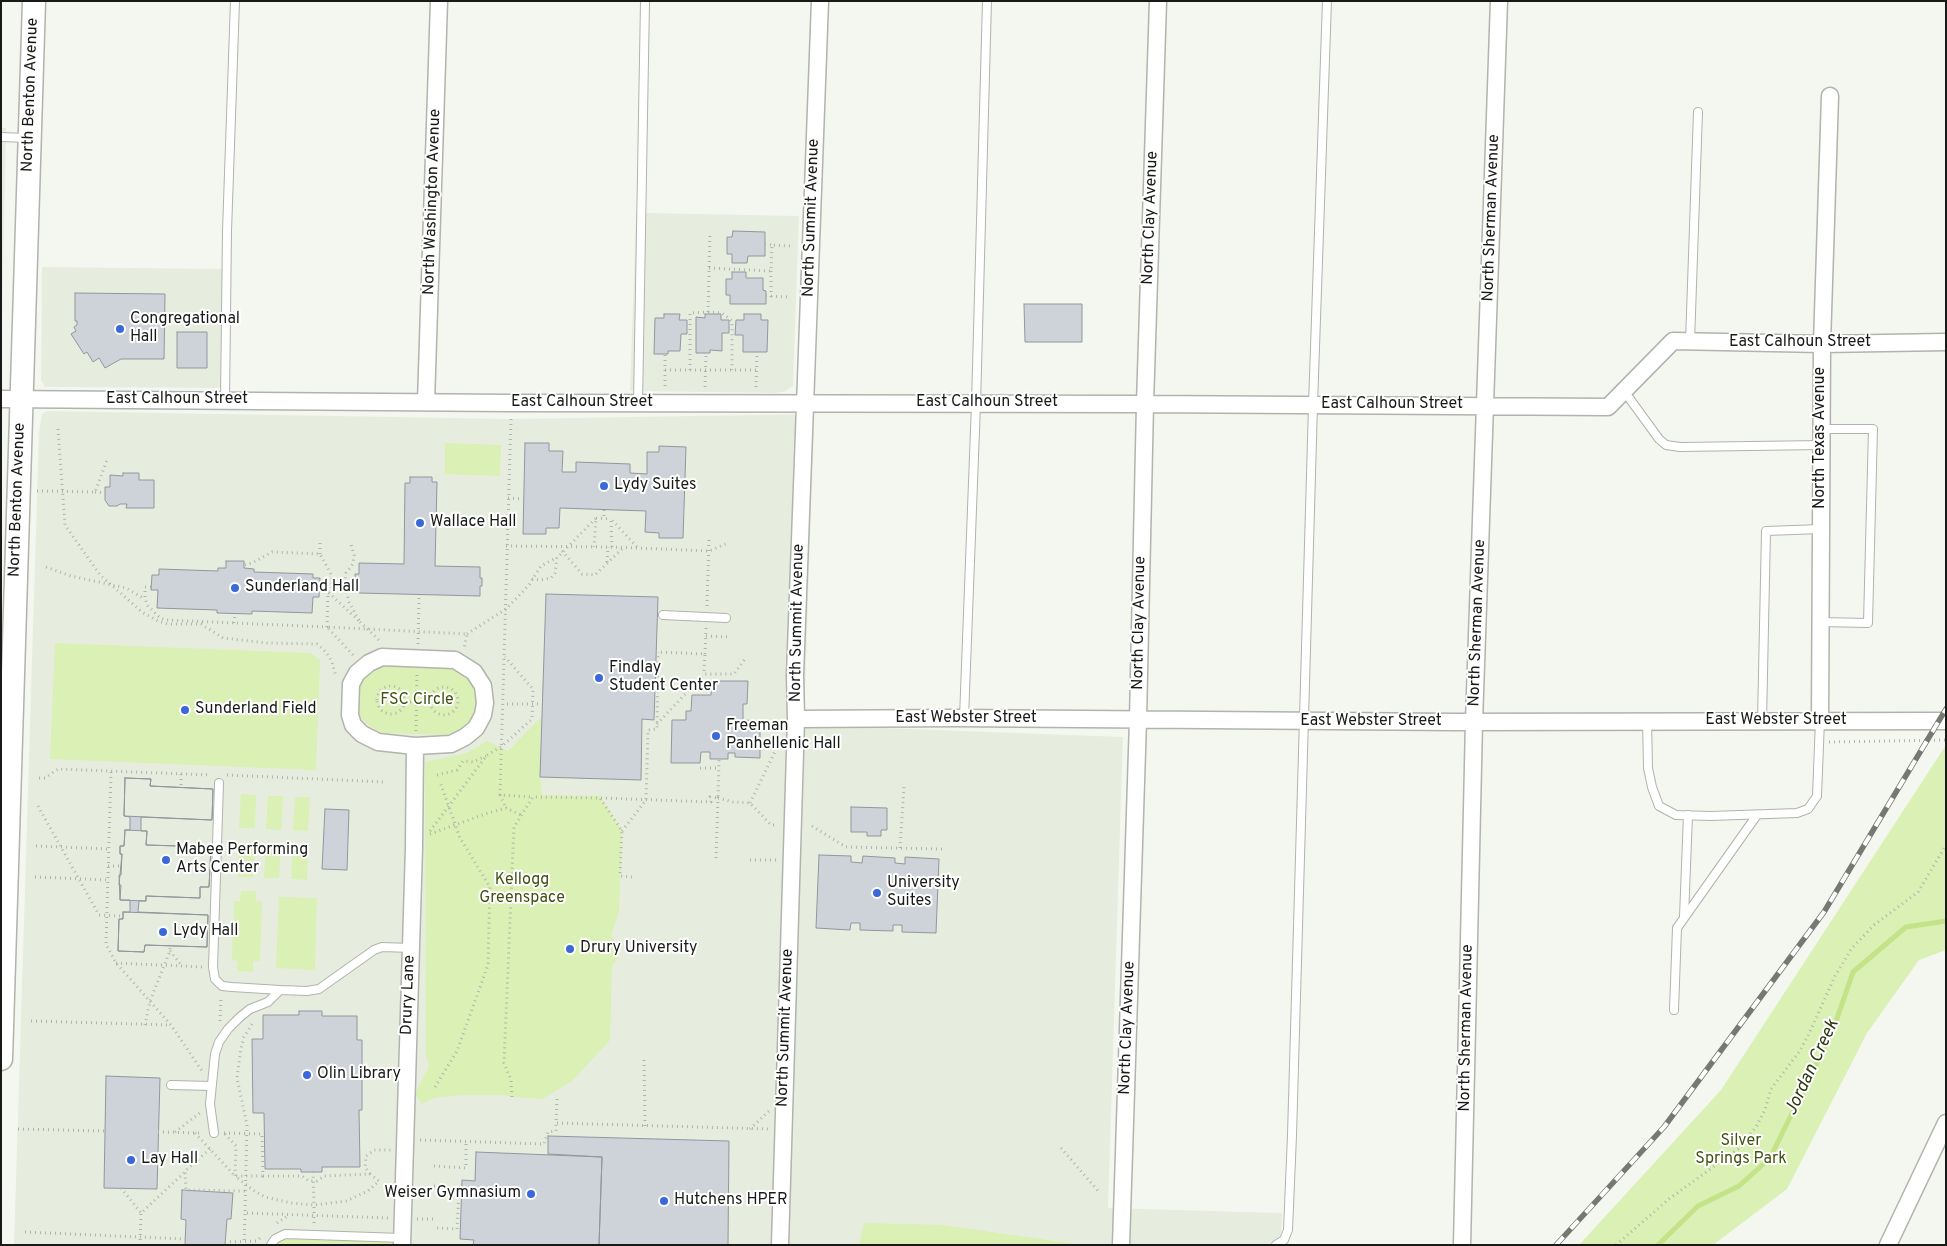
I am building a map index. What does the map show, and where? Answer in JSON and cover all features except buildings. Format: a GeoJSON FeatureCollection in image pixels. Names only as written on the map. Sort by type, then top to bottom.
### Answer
{"type":"FeatureCollection","features":[{"type":"Feature","properties":{"kind":"main road","name":"North Benton Avenue"},"geometry":{"type":"LineString","coordinates":[[1,1059],[11,399],[30,138],[34,1]]}},
{"type":"Feature","properties":{"kind":"street","name":"North Washington Avenue"},"geometry":{"type":"LineString","coordinates":[[426,402],[439,1]]}},
{"type":"Feature","properties":{"kind":"street","name":"North Summit Avenue"},"geometry":{"type":"LineString","coordinates":[[780,1245],[796,675],[820,1]]}},
{"type":"Feature","properties":{"kind":"street","name":"North Clay Avenue"},"geometry":{"type":"LineString","coordinates":[[1121,1245],[1158,1]]}},
{"type":"Feature","properties":{"kind":"street","name":"North Sherman Avenue"},"geometry":{"type":"LineString","coordinates":[[1462,1245],[1474,722],[1499,1]]}},
{"type":"Feature","properties":{"kind":"street","name":"North Texas Avenue"},"geometry":{"type":"LineString","coordinates":[[1820,720],[1822,344],[1830,96]]}},
{"type":"Feature","properties":{"kind":"street","name":"East Calhoun Street"},"geometry":{"type":"LineString","coordinates":[[11,399],[1608,407],[1673,341],[1822,344],[1946,342]]}},
{"type":"Feature","properties":{"kind":"street"},"geometry":{"type":"LineString","coordinates":[[382,657],[456,660],[474,672],[483,686],[485,703],[483,715],[476,728],[465,738],[451,744],[415,740],[378,742],[362,734],[353,725],[350,715],[351,684],[357,673],[369,663],[382,657]]}},
{"type":"Feature","properties":{"kind":"street","name":"East Webster Street"},"geometry":{"type":"LineString","coordinates":[[796,719],[964,718],[1305,722],[1946,720]]}},
{"type":"Feature","properties":{"kind":"street","name":"Drury Lane"},"geometry":{"type":"LineString","coordinates":[[402,1242],[415,740]]}},
{"type":"Feature","properties":{"kind":"street"},"geometry":{"type":"LineString","coordinates":[[1888,1245],[1946,1123]]}},
{"type":"Feature","properties":{"kind":"lane"},"geometry":{"type":"LineString","coordinates":[[224,400],[227,231],[235,1]]}},
{"type":"Feature","properties":{"kind":"lane"},"geometry":{"type":"LineString","coordinates":[[638,403],[646,1]]}},
{"type":"Feature","properties":{"kind":"lane"},"geometry":{"type":"LineString","coordinates":[[964,718],[976,404],[987,1]]}},
{"type":"Feature","properties":{"kind":"lane"},"geometry":{"type":"LineString","coordinates":[[1276,1245],[1284,1240],[1288,1230],[1327,1]]}},
{"type":"Feature","properties":{"kind":"lane"},"geometry":{"type":"LineString","coordinates":[[1690,342],[1698,112]]}},
{"type":"Feature","properties":{"kind":"lane"},"geometry":{"type":"LineString","coordinates":[[1,137],[30,138]]}},
{"type":"Feature","properties":{"kind":"lane"},"geometry":{"type":"LineString","coordinates":[[1624,391],[1658,440],[1680,447],[1821,437],[1873,430],[1868,623],[1820,622]]}},
{"type":"Feature","properties":{"kind":"lane"},"geometry":{"type":"LineString","coordinates":[[1762,721],[1766,531],[1821,529]]}},
{"type":"Feature","properties":{"kind":"lane"},"geometry":{"type":"LineString","coordinates":[[663,615],[726,618]]}},
{"type":"Feature","properties":{"kind":"lane"},"geometry":{"type":"LineString","coordinates":[[1647,721],[1648,768],[1659,806],[1676,815],[1757,815],[1797,813],[1808,810],[1817,796],[1820,720]]}},
{"type":"Feature","properties":{"kind":"lane"},"geometry":{"type":"LineString","coordinates":[[219,783],[213,967],[215,979],[222,986],[307,991],[319,989],[374,950],[382,947],[411,948]]}},
{"type":"Feature","properties":{"kind":"lane"},"geometry":{"type":"LineString","coordinates":[[1684,917],[1688,815]]}},
{"type":"Feature","properties":{"kind":"lane"},"geometry":{"type":"LineString","coordinates":[[1674,1010],[1677,928],[1757,815]]}},
{"type":"Feature","properties":{"kind":"lane"},"geometry":{"type":"LineString","coordinates":[[214,1133],[210,1104],[211,1085],[215,1054],[219,1042],[240,1017],[250,1009],[268,1002],[280,990]]}},
{"type":"Feature","properties":{"kind":"lane"},"geometry":{"type":"LineString","coordinates":[[171,1085],[211,1085]]}},
{"type":"Feature","properties":{"kind":"lane"},"geometry":{"type":"LineString","coordinates":[[272,1245],[275,1239],[285,1234],[402,1242]]}},
{"type":"Feature","properties":{"kind":"path"},"geometry":{"type":"LineString","coordinates":[[708,312],[710,233]]}},
{"type":"Feature","properties":{"kind":"path"},"geometry":{"type":"LineString","coordinates":[[765,244],[790,246]]}},
{"type":"Feature","properties":{"kind":"path"},"geometry":{"type":"LineString","coordinates":[[771,297],[772,245]]}},
{"type":"Feature","properties":{"kind":"path"},"geometry":{"type":"LineString","coordinates":[[709,268],[771,271]]}},
{"type":"Feature","properties":{"kind":"path"},"geometry":{"type":"LineString","coordinates":[[766,296],[789,298]]}},
{"type":"Feature","properties":{"kind":"path"},"geometry":{"type":"LineString","coordinates":[[690,370],[690,313],[708,312],[722,313],[732,322],[732,370]]}},
{"type":"Feature","properties":{"kind":"path"},"geometry":{"type":"LineString","coordinates":[[756,387],[757,352]]}},
{"type":"Feature","properties":{"kind":"path"},"geometry":{"type":"LineString","coordinates":[[705,387],[706,353]]}},
{"type":"Feature","properties":{"kind":"path"},"geometry":{"type":"LineString","coordinates":[[664,386],[665,354]]}},
{"type":"Feature","properties":{"kind":"path"},"geometry":{"type":"LineString","coordinates":[[665,370],[756,370]]}},
{"type":"Feature","properties":{"kind":"path"},"geometry":{"type":"LineString","coordinates":[[506,808],[500,795],[501,747],[505,704],[506,546],[510,419]]}},
{"type":"Feature","properties":{"kind":"path"},"geometry":{"type":"LineString","coordinates":[[58,430],[65,525],[100,574],[142,612],[168,624],[234,623],[467,634],[506,609],[541,566],[557,558],[596,518],[611,519],[639,549]]}},
{"type":"Feature","properties":{"kind":"path"},"geometry":{"type":"LineString","coordinates":[[95,492],[107,460]]}},
{"type":"Feature","properties":{"kind":"path"},"geometry":{"type":"LineString","coordinates":[[37,490],[105,492]]}},
{"type":"Feature","properties":{"kind":"path"},"geometry":{"type":"LineString","coordinates":[[508,498],[524,499]]}},
{"type":"Feature","properties":{"kind":"path"},"geometry":{"type":"LineString","coordinates":[[604,510],[604,518]]}},
{"type":"Feature","properties":{"kind":"path"},"geometry":{"type":"LineString","coordinates":[[594,547],[596,518]]}},
{"type":"Feature","properties":{"kind":"path"},"geometry":{"type":"LineString","coordinates":[[607,563],[610,547],[611,519]]}},
{"type":"Feature","properties":{"kind":"path"},"geometry":{"type":"LineString","coordinates":[[632,877],[620,876],[622,831],[646,800],[648,730],[657,729],[657,725],[704,674],[709,539]]}},
{"type":"Feature","properties":{"kind":"path"},"geometry":{"type":"LineString","coordinates":[[320,543],[320,554],[332,576],[332,588],[328,592],[327,627],[356,658]]}},
{"type":"Feature","properties":{"kind":"path"},"geometry":{"type":"LineString","coordinates":[[506,546],[610,547],[709,551],[728,543]]}},
{"type":"Feature","properties":{"kind":"path"},"geometry":{"type":"LineString","coordinates":[[351,544],[354,555],[353,564],[346,573],[345,586],[350,602],[360,622]]}},
{"type":"Feature","properties":{"kind":"path"},"geometry":{"type":"LineString","coordinates":[[562,551],[582,574],[595,574],[622,548]]}},
{"type":"Feature","properties":{"kind":"path"},"geometry":{"type":"LineString","coordinates":[[244,565],[252,563],[272,552],[320,554]]}},
{"type":"Feature","properties":{"kind":"path"},"geometry":{"type":"LineString","coordinates":[[532,579],[551,578],[555,573],[557,558]]}},
{"type":"Feature","properties":{"kind":"path"},"geometry":{"type":"LineString","coordinates":[[46,567],[71,576],[126,588],[145,599]]}},
{"type":"Feature","properties":{"kind":"path"},"geometry":{"type":"LineString","coordinates":[[151,587],[145,587],[145,599],[152,612],[160,618],[201,623],[223,638],[267,643],[317,644],[326,652],[332,662],[336,679]]}},
{"type":"Feature","properties":{"kind":"path"},"geometry":{"type":"LineString","coordinates":[[319,591],[328,592],[385,645]]}},
{"type":"Feature","properties":{"kind":"path"},"geometry":{"type":"LineString","coordinates":[[418,646],[419,595]]}},
{"type":"Feature","properties":{"kind":"path"},"geometry":{"type":"LineString","coordinates":[[234,623],[235,614]]}},
{"type":"Feature","properties":{"kind":"path"},"geometry":{"type":"LineString","coordinates":[[464,650],[467,634]]}},
{"type":"Feature","properties":{"kind":"path"},"geometry":{"type":"LineString","coordinates":[[706,636],[730,637]]}},
{"type":"Feature","properties":{"kind":"path"},"geometry":{"type":"LineString","coordinates":[[657,725],[657,652],[705,654]]}},
{"type":"Feature","properties":{"kind":"path"},"geometry":{"type":"LineString","coordinates":[[437,775],[457,770],[463,761],[473,762],[501,747],[532,719],[533,689],[505,657]]}},
{"type":"Feature","properties":{"kind":"path"},"geometry":{"type":"LineString","coordinates":[[704,674],[734,674],[745,659]]}},
{"type":"Feature","properties":{"kind":"path"},"geometry":{"type":"LineString","coordinates":[[415,740],[417,667]]}},
{"type":"Feature","properties":{"kind":"path"},"geometry":{"type":"LineString","coordinates":[[393,686],[401,689],[406,702],[401,710],[392,714],[383,712],[376,700],[380,691],[393,686]]}},
{"type":"Feature","properties":{"kind":"path"},"geometry":{"type":"LineString","coordinates":[[440,687],[450,687],[457,693],[457,707],[454,711],[445,715],[436,713],[430,702],[432,692],[440,687]]}},
{"type":"Feature","properties":{"kind":"path"},"geometry":{"type":"LineString","coordinates":[[406,702],[430,702]]}},
{"type":"Feature","properties":{"kind":"path"},"geometry":{"type":"LineString","coordinates":[[505,704],[541,704]]}},
{"type":"Feature","properties":{"kind":"path"},"geometry":{"type":"LineString","coordinates":[[1825,742],[1946,740]]}},
{"type":"Feature","properties":{"kind":"path"},"geometry":{"type":"LineString","coordinates":[[750,803],[779,742]]}},
{"type":"Feature","properties":{"kind":"path"},"geometry":{"type":"LineString","coordinates":[[487,755],[427,835],[488,812],[506,808],[522,815]]}},
{"type":"Feature","properties":{"kind":"path"},"geometry":{"type":"LineString","coordinates":[[716,858],[719,759]]}},
{"type":"Feature","properties":{"kind":"path"},"geometry":{"type":"LineString","coordinates":[[700,768],[719,768]]}},
{"type":"Feature","properties":{"kind":"path"},"geometry":{"type":"LineString","coordinates":[[39,778],[45,778],[58,769],[384,782]]}},
{"type":"Feature","properties":{"kind":"path"},"geometry":{"type":"LineString","coordinates":[[111,772],[106,944],[116,963],[170,1025],[211,1085]]}},
{"type":"Feature","properties":{"kind":"path"},"geometry":{"type":"LineString","coordinates":[[180,774],[181,787]]}},
{"type":"Feature","properties":{"kind":"path"},"geometry":{"type":"LineString","coordinates":[[435,1087],[457,1051],[488,965],[490,887],[460,838],[440,782]]}},
{"type":"Feature","properties":{"kind":"path"},"geometry":{"type":"LineString","coordinates":[[900,848],[904,787]]}},
{"type":"Feature","properties":{"kind":"path"},"geometry":{"type":"LineString","coordinates":[[500,795],[711,802],[710,797],[733,802],[750,803],[771,825],[777,825]]}},
{"type":"Feature","properties":{"kind":"path"},"geometry":{"type":"LineString","coordinates":[[512,1097],[512,1080],[504,1063],[514,827],[533,797]]}},
{"type":"Feature","properties":{"kind":"path"},"geometry":{"type":"LineString","coordinates":[[600,798],[622,831]]}},
{"type":"Feature","properties":{"kind":"path"},"geometry":{"type":"LineString","coordinates":[[38,806],[99,915],[122,916]]}},
{"type":"Feature","properties":{"kind":"path"},"geometry":{"type":"LineString","coordinates":[[812,826],[846,847],[942,849]]}},
{"type":"Feature","properties":{"kind":"path"},"geometry":{"type":"LineString","coordinates":[[1616,1245],[1669,1199],[1738,1149],[1756,1127],[1771,1089],[1799,1052],[1836,976],[1852,948],[1874,925],[1918,892],[1946,845]]}},
{"type":"Feature","properties":{"kind":"path"},"geometry":{"type":"LineString","coordinates":[[36,846],[108,849]]}},
{"type":"Feature","properties":{"kind":"path"},"geometry":{"type":"LineString","coordinates":[[750,860],[776,860]]}},
{"type":"Feature","properties":{"kind":"path"},"geometry":{"type":"LineString","coordinates":[[108,866],[121,866]]}},
{"type":"Feature","properties":{"kind":"path"},"geometry":{"type":"LineString","coordinates":[[35,877],[108,880]]}},
{"type":"Feature","properties":{"kind":"path"},"geometry":{"type":"LineString","coordinates":[[145,1025],[150,1001],[170,951],[170,945]]}},
{"type":"Feature","properties":{"kind":"path"},"geometry":{"type":"LineString","coordinates":[[170,951],[183,966]]}},
{"type":"Feature","properties":{"kind":"path"},"geometry":{"type":"LineString","coordinates":[[116,963],[213,967]]}},
{"type":"Feature","properties":{"kind":"path"},"geometry":{"type":"LineString","coordinates":[[219,1042],[222,986]]}},
{"type":"Feature","properties":{"kind":"path"},"geometry":{"type":"LineString","coordinates":[[244,1244],[247,1125],[239,1093],[238,1062],[244,1037],[264,1004]]}},
{"type":"Feature","properties":{"kind":"path"},"geometry":{"type":"LineString","coordinates":[[32,1021],[170,1025]]}},
{"type":"Feature","properties":{"kind":"path"},"geometry":{"type":"LineString","coordinates":[[644,1060],[645,1126]]}},
{"type":"Feature","properties":{"kind":"path"},"geometry":{"type":"LineString","coordinates":[[415,1140],[544,1144],[548,1132],[556,1131],[556,1098]]}},
{"type":"Feature","properties":{"kind":"path"},"geometry":{"type":"LineString","coordinates":[[158,1132],[175,1133],[210,1104]]}},
{"type":"Feature","properties":{"kind":"path"},"geometry":{"type":"LineString","coordinates":[[749,1129],[770,1110]]}},
{"type":"Feature","properties":{"kind":"path"},"geometry":{"type":"LineString","coordinates":[[556,1123],[760,1129]]}},
{"type":"Feature","properties":{"kind":"path"},"geometry":{"type":"LineString","coordinates":[[18,1129],[105,1131]]}},
{"type":"Feature","properties":{"kind":"path"},"geometry":{"type":"LineString","coordinates":[[195,1133],[235,1176],[245,1184],[265,1197],[291,1203],[314,1205],[346,1202],[368,1191],[379,1180],[370,1174],[365,1167],[366,1156],[374,1150],[380,1150]]}},
{"type":"Feature","properties":{"kind":"path"},"geometry":{"type":"LineString","coordinates":[[225,1133],[236,1146],[235,1176]]}},
{"type":"Feature","properties":{"kind":"path"},"geometry":{"type":"LineString","coordinates":[[262,1134],[263,1176]]}},
{"type":"Feature","properties":{"kind":"path"},"geometry":{"type":"LineString","coordinates":[[434,1166],[466,1168],[466,1142]]}},
{"type":"Feature","properties":{"kind":"path"},"geometry":{"type":"LineString","coordinates":[[1060,1148],[1099,1192]]}},
{"type":"Feature","properties":{"kind":"path"},"geometry":{"type":"LineString","coordinates":[[141,1214],[210,1149]]}},
{"type":"Feature","properties":{"kind":"path"},"geometry":{"type":"LineString","coordinates":[[186,1171],[186,1190],[245,1191]]}},
{"type":"Feature","properties":{"kind":"path"},"geometry":{"type":"LineString","coordinates":[[313,1172],[314,1235]]}},
{"type":"Feature","properties":{"kind":"path"},"geometry":{"type":"LineString","coordinates":[[235,1176],[302,1176],[313,1181],[324,1176],[370,1174]]}},
{"type":"Feature","properties":{"kind":"path"},"geometry":{"type":"LineString","coordinates":[[434,1186],[458,1188],[459,1208],[458,1229],[435,1228]]}},
{"type":"Feature","properties":{"kind":"path"},"geometry":{"type":"LineString","coordinates":[[120,1188],[141,1214],[140,1245]]}},
{"type":"Feature","properties":{"kind":"path"},"geometry":{"type":"LineString","coordinates":[[245,1213],[391,1218]]}},
{"type":"Feature","properties":{"kind":"path"},"geometry":{"type":"LineString","coordinates":[[271,1227],[289,1215]]}},
{"type":"Feature","properties":{"kind":"path"},"geometry":{"type":"LineString","coordinates":[[414,1218],[434,1219]]}},
{"type":"Feature","properties":{"kind":"path"},"geometry":{"type":"LineString","coordinates":[[26,1232],[185,1239]]}},
{"type":"Feature","properties":{"kind":"path"},"geometry":{"type":"LineString","coordinates":[[225,1242],[244,1244],[257,1241],[264,1234]]}},
{"type":"Feature","properties":{"kind":"shaded area"},"geometry":{"type":"Polygon","coordinates":[[[1,128],[6,128],[1,361],[1,128]]]}},
{"type":"Feature","properties":{"kind":"shaded area"},"geometry":{"type":"Polygon","coordinates":[[[636,214],[799,216],[793,386],[784,392],[774,393],[630,391],[636,214]]]}},
{"type":"Feature","properties":{"kind":"shaded area"},"geometry":{"type":"Polygon","coordinates":[[[42,267],[229,269],[228,388],[45,387],[41,380],[42,267]]]}},
{"type":"Feature","properties":{"kind":"shaded area","name":"Drury University"},"geometry":{"type":"Polygon","coordinates":[[[47,411],[511,419],[814,414],[804,725],[1123,737],[1108,1208],[1282,1213],[1281,1245],[14,1245],[39,432],[42,414],[47,411]]]}},
{"type":"Feature","properties":{"kind":"green space"},"geometry":{"type":"Polygon","coordinates":[[[445,443],[501,445],[500,476],[445,474],[445,443]]]}},
{"type":"Feature","properties":{"kind":"green space","name":"Sunderland Field"},"geometry":{"type":"Polygon","coordinates":[[[55,643],[310,653],[320,660],[316,770],[50,759],[55,643]]]}},
{"type":"Feature","properties":{"kind":"green space","name":"FSC Circle"},"geometry":{"type":"Polygon","coordinates":[[[385,666],[447,668],[466,675],[477,693],[474,719],[459,731],[446,735],[383,733],[371,727],[361,718],[356,705],[357,692],[366,676],[385,666]]]}},
{"type":"Feature","properties":{"kind":"green space","name":"Kellogg Greenspace"},"geometry":{"type":"Polygon","coordinates":[[[541,717],[540,777],[542,795],[600,796],[622,831],[619,912],[611,936],[617,943],[618,959],[612,965],[610,1040],[572,1081],[542,1099],[503,1095],[461,1095],[434,1098],[422,1104],[415,1094],[429,1066],[426,1056],[425,762],[467,753],[487,741],[508,751],[541,717]]]}},
{"type":"Feature","properties":{"kind":"green space","name":"Silver Springs Park"},"geometry":{"type":"Polygon","coordinates":[[[1946,745],[1946,950],[1919,960],[1867,1033],[1787,1189],[1713,1245],[1579,1245],[1721,1090],[1946,745]]]}},
{"type":"Feature","properties":{"kind":"green space"},"geometry":{"type":"Polygon","coordinates":[[[241,794],[256,795],[255,828],[239,828],[241,794]]]}},
{"type":"Feature","properties":{"kind":"green space"},"geometry":{"type":"Polygon","coordinates":[[[268,796],[283,796],[281,830],[266,829],[268,796]]]}},
{"type":"Feature","properties":{"kind":"green space"},"geometry":{"type":"Polygon","coordinates":[[[295,797],[310,797],[308,831],[293,830],[295,797]]]}},
{"type":"Feature","properties":{"kind":"green space"},"geometry":{"type":"Polygon","coordinates":[[[239,844],[254,844],[253,877],[237,877],[239,844]]]}},
{"type":"Feature","properties":{"kind":"green space"},"geometry":{"type":"Polygon","coordinates":[[[266,845],[281,845],[279,878],[264,878],[266,845]]]}},
{"type":"Feature","properties":{"kind":"green space"},"geometry":{"type":"Polygon","coordinates":[[[293,846],[308,846],[307,880],[291,879],[293,846]]]}},
{"type":"Feature","properties":{"kind":"green space"},"geometry":{"type":"Polygon","coordinates":[[[241,891],[256,891],[256,901],[262,902],[260,961],[253,961],[253,972],[237,971],[238,961],[232,960],[234,901],[240,901],[241,891]]]}},
{"type":"Feature","properties":{"kind":"green space"},"geometry":{"type":"Polygon","coordinates":[[[279,897],[317,898],[315,970],[276,968],[279,897]]]}},
{"type":"Feature","properties":{"kind":"green space"},"geometry":{"type":"Polygon","coordinates":[[[864,1223],[943,1225],[1082,1245],[859,1245],[864,1223]]]}},
{"type":"Feature","properties":{"kind":"green space"},"geometry":{"type":"Polygon","coordinates":[[[285,1234],[390,1237],[390,1245],[271,1245],[285,1234]]]}},
{"type":"Feature","properties":{"kind":"waterway","name":"Jordan Creek"},"geometry":{"type":"LineString","coordinates":[[1658,1245],[1698,1206],[1739,1186],[1770,1158],[1833,1030],[1853,972],[1906,927],[1946,921]]}},
{"type":"Feature","properties":{"kind":"railway"},"geometry":{"type":"LineString","coordinates":[[1556,1245],[1664,1127],[1824,912],[1946,709]]}},
{"type":"Feature","properties":{"kind":"place","name":"Congregational Hall"},"geometry":{"type":"Point","coordinates":[120,329]}},
{"type":"Feature","properties":{"kind":"place","name":"Lydy Suites"},"geometry":{"type":"Point","coordinates":[604,486]}},
{"type":"Feature","properties":{"kind":"place","name":"Wallace Hall"},"geometry":{"type":"Point","coordinates":[420,523]}},
{"type":"Feature","properties":{"kind":"place","name":"Sunderland Hall"},"geometry":{"type":"Point","coordinates":[235,588]}},
{"type":"Feature","properties":{"kind":"place","name":"Findlay Student Center"},"geometry":{"type":"Point","coordinates":[599,678]}},
{"type":"Feature","properties":{"kind":"place","name":"Sunderland Field"},"geometry":{"type":"Point","coordinates":[185,710]}},
{"type":"Feature","properties":{"kind":"place","name":"Freeman Panhellenic Hall"},"geometry":{"type":"Point","coordinates":[716,736]}},
{"type":"Feature","properties":{"kind":"place","name":"Mabee Performing Arts Center"},"geometry":{"type":"Point","coordinates":[166,860]}},
{"type":"Feature","properties":{"kind":"place","name":"University Suites"},"geometry":{"type":"Point","coordinates":[877,893]}},
{"type":"Feature","properties":{"kind":"place","name":"Lydy Hall"},"geometry":{"type":"Point","coordinates":[163,932]}},
{"type":"Feature","properties":{"kind":"place","name":"Drury University"},"geometry":{"type":"Point","coordinates":[570,949]}},
{"type":"Feature","properties":{"kind":"place","name":"Olin Library"},"geometry":{"type":"Point","coordinates":[307,1075]}},
{"type":"Feature","properties":{"kind":"place","name":"Lay Hall"},"geometry":{"type":"Point","coordinates":[131,1160]}},
{"type":"Feature","properties":{"kind":"place","name":"Weiser Gymnasium"},"geometry":{"type":"Point","coordinates":[531,1194]}},
{"type":"Feature","properties":{"kind":"place","name":"Hutchens HPER"},"geometry":{"type":"Point","coordinates":[664,1201]}}]}
